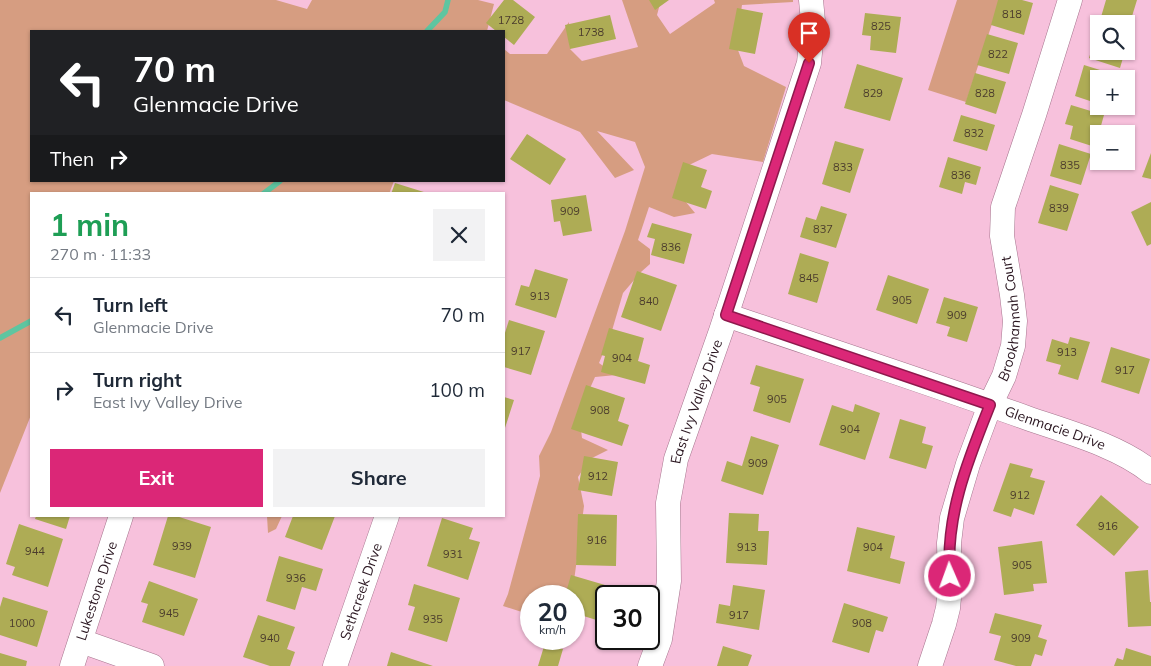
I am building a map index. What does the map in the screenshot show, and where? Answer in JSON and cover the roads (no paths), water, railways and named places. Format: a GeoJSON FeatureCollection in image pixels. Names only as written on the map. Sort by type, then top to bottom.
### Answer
{"type":"FeatureCollection","features":[{"type":"Feature","properties":{"kind":"street","name":"East Ivy Valley Drive"},"geometry":{"type":"LineString","coordinates":[[650,666],[660,639],[669,581],[668,503],[676,459],[726,315],[809,63],[814,21],[811,0]]}},
{"type":"Feature","properties":{"kind":"street","name":"Brookhannah Court"},"geometry":{"type":"LineString","coordinates":[[930,666],[948,608],[950,587],[949,543],[952,518],[968,464],[990,405],[1004,376],[1012,346],[1015,321],[1002,236],[1003,207],[1070,0]]}},
{"type":"Feature","properties":{"kind":"street","name":"Glenmacie Drive"},"geometry":{"type":"LineString","coordinates":[[726,315],[1111,448],[1140,462],[1151,472]]}},
{"type":"Feature","properties":{"kind":"street","name":"Lukestone Drive"},"geometry":{"type":"LineString","coordinates":[[72,666],[121,517]]}},
{"type":"Feature","properties":{"kind":"street","name":"Sethcreek Drive"},"geometry":{"type":"LineString","coordinates":[[335,666],[387,517]]}},
{"type":"Feature","properties":{"kind":"street"},"geometry":{"type":"LineString","coordinates":[[81,641],[152,666]]}},
{"type":"Feature","properties":{"kind":"waterway"},"geometry":{"type":"LineString","coordinates":[[428,30],[445,12],[448,0]]}},
{"type":"Feature","properties":{"kind":"waterway"},"geometry":{"type":"LineString","coordinates":[[266,192],[279,182]]}},
{"type":"Feature","properties":{"kind":"waterway"},"geometry":{"type":"LineString","coordinates":[[0,338],[30,322]]}}]}
